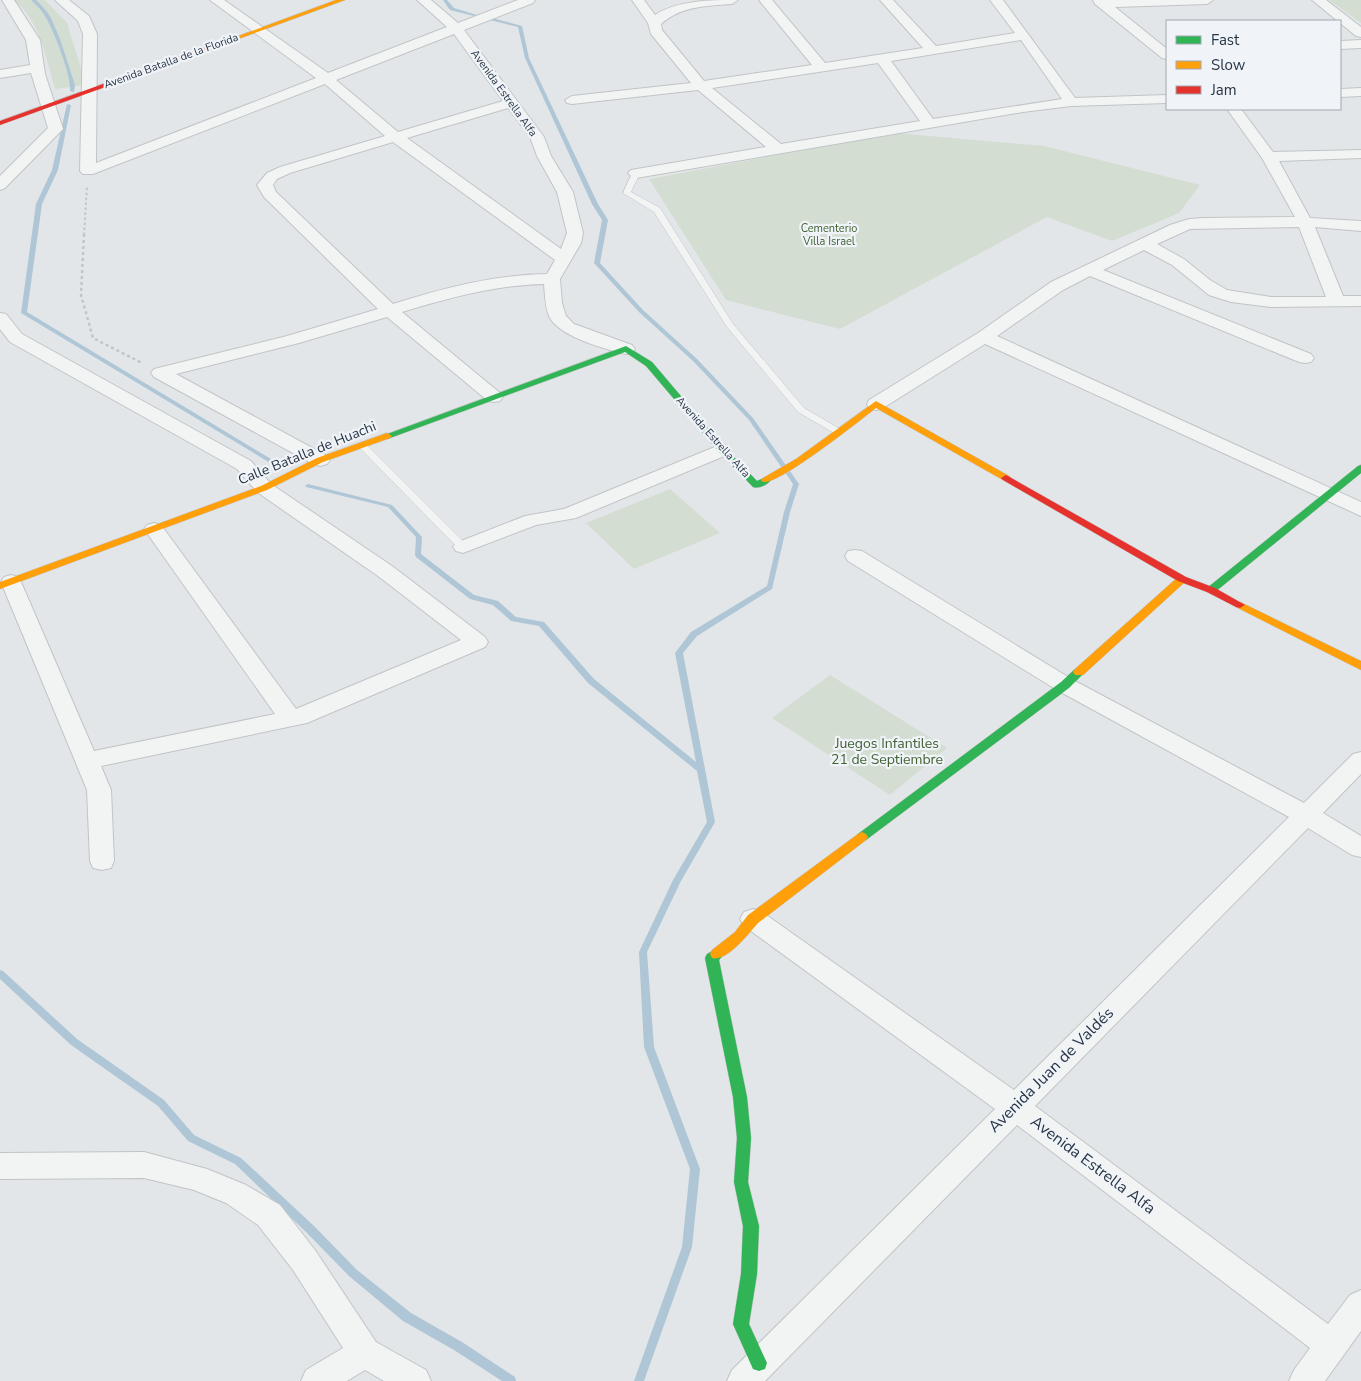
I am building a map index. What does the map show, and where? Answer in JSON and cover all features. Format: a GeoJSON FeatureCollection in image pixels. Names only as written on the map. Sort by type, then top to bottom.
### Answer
{"type":"FeatureCollection","features":[{"type":"Feature","properties":{"kind":"street"},"geometry":{"type":"LineString","coordinates":[[0,185],[56,129],[47,106],[37,68],[33,40],[8,0]]}},
{"type":"Feature","properties":{"kind":"street"},"geometry":{"type":"LineString","coordinates":[[61,0],[84,18],[90,34],[88,171],[530,0]]}},
{"type":"Feature","properties":{"kind":"street"},"geometry":{"type":"LineString","coordinates":[[216,0],[327,79],[394,136],[564,259]]}},
{"type":"Feature","properties":{"kind":"street","name":"Avenida Batalla de la Florida"},"geometry":{"type":"LineString","coordinates":[[0,123],[342,0]]}},
{"type":"Feature","properties":{"kind":"street","name":"Avenida Estrella Alfa"},"geometry":{"type":"LineString","coordinates":[[423,0],[456,28],[537,136],[544,156],[565,192],[575,233],[573,243],[552,278],[554,303],[558,317],[568,328],[626,349],[649,364],[722,450],[756,485],[796,462],[837,431]]}},
{"type":"Feature","properties":{"kind":"street"},"geometry":{"type":"LineString","coordinates":[[638,0],[654,24],[656,31],[701,86],[778,149]]}},
{"type":"Feature","properties":{"kind":"street"},"geometry":{"type":"LineString","coordinates":[[654,24],[661,16],[673,9],[689,5],[732,0]]}},
{"type":"Feature","properties":{"kind":"street"},"geometry":{"type":"LineString","coordinates":[[765,0],[821,67]]}},
{"type":"Feature","properties":{"kind":"street"},"geometry":{"type":"LineString","coordinates":[[886,0],[933,50]]}},
{"type":"Feature","properties":{"kind":"street"},"geometry":{"type":"LineString","coordinates":[[996,0],[1071,102]]}},
{"type":"Feature","properties":{"kind":"street"},"geometry":{"type":"LineString","coordinates":[[1101,2],[1207,0]]}},
{"type":"Feature","properties":{"kind":"street"},"geometry":{"type":"LineString","coordinates":[[1318,0],[1361,33]]}},
{"type":"Feature","properties":{"kind":"street"},"geometry":{"type":"LineString","coordinates":[[485,2],[510,7]]}},
{"type":"Feature","properties":{"kind":"street"},"geometry":{"type":"LineString","coordinates":[[1101,2],[1166,54]]}},
{"type":"Feature","properties":{"kind":"street"},"geometry":{"type":"LineString","coordinates":[[572,100],[701,86],[1024,36]]}},
{"type":"Feature","properties":{"kind":"street"},"geometry":{"type":"LineString","coordinates":[[1341,45],[1361,44]]}},
{"type":"Feature","properties":{"kind":"street"},"geometry":{"type":"LineString","coordinates":[[882,58],[930,124]]}},
{"type":"Feature","properties":{"kind":"street"},"geometry":{"type":"LineString","coordinates":[[0,74],[37,68]]}},
{"type":"Feature","properties":{"kind":"street"},"geometry":{"type":"LineString","coordinates":[[1341,93],[1361,92]]}},
{"type":"Feature","properties":{"kind":"street"},"geometry":{"type":"LineString","coordinates":[[636,173],[1071,102],[1166,99]]}},
{"type":"Feature","properties":{"kind":"street"},"geometry":{"type":"LineString","coordinates":[[494,397],[390,311],[270,194],[265,186],[272,176],[285,170],[394,136],[511,103]]}},
{"type":"Feature","properties":{"kind":"street"},"geometry":{"type":"LineString","coordinates":[[1235,110],[1269,157],[1305,222],[1336,301]]}},
{"type":"Feature","properties":{"kind":"street"},"geometry":{"type":"LineString","coordinates":[[1269,157],[1361,154]]}},
{"type":"Feature","properties":{"kind":"street"},"geometry":{"type":"LineString","coordinates":[[837,431],[876,404],[984,337],[1057,286],[1176,228],[1189,224],[1305,222],[1361,226]]}},
{"type":"Feature","properties":{"kind":"street"},"geometry":{"type":"LineString","coordinates":[[1144,244],[1178,262],[1219,293],[1232,297],[1262,302],[1361,301]]}},
{"type":"Feature","properties":{"kind":"street"},"geometry":{"type":"LineString","coordinates":[[1089,270],[1305,358]]}},
{"type":"Feature","properties":{"kind":"street"},"geometry":{"type":"LineString","coordinates":[[160,373],[484,285],[523,278],[552,278]]}},
{"type":"Feature","properties":{"kind":"street"},"geometry":{"type":"LineString","coordinates":[[0,318],[16,338],[244,465],[264,488],[385,571],[478,642],[299,718],[87,760]]}},
{"type":"Feature","properties":{"kind":"street"},"geometry":{"type":"LineString","coordinates":[[984,337],[1361,510]]}},
{"type":"Feature","properties":{"kind":"street","name":"Calle Batalla de Huachi"},"geometry":{"type":"LineString","coordinates":[[6,584],[264,488],[320,460],[626,349]]}},
{"type":"Feature","properties":{"kind":"street"},"geometry":{"type":"LineString","coordinates":[[160,373],[320,460]]}},
{"type":"Feature","properties":{"kind":"street"},"geometry":{"type":"LineString","coordinates":[[876,404],[1182,579],[1211,590],[1361,666]]}},
{"type":"Feature","properties":{"kind":"street"},"geometry":{"type":"LineString","coordinates":[[463,547],[532,520],[569,514],[722,450]]}},
{"type":"Feature","properties":{"kind":"street"},"geometry":{"type":"LineString","coordinates":[[1211,590],[1361,468]]}},
{"type":"Feature","properties":{"kind":"street"},"geometry":{"type":"LineString","coordinates":[[154,528],[291,719]]}},
{"type":"Feature","properties":{"kind":"street"},"geometry":{"type":"LineString","coordinates":[[855,556],[1064,685],[1306,815],[1361,848]]}},
{"type":"Feature","properties":{"kind":"street"},"geometry":{"type":"LineString","coordinates":[[751,1372],[741,1324],[749,1274],[751,1226],[741,1182],[744,1138],[740,1097],[712,958],[740,936],[753,919],[1064,685],[1182,579]]}},
{"type":"Feature","properties":{"kind":"street"},"geometry":{"type":"LineString","coordinates":[[6,584],[99,790],[102,861]]}},
{"type":"Feature","properties":{"kind":"street","name":"Avenida Juan de Valdés"},"geometry":{"type":"LineString","coordinates":[[751,1372],[1361,760]]}},
{"type":"Feature","properties":{"kind":"street","name":"Avenida Estrella Alfa"},"geometry":{"type":"LineString","coordinates":[[753,919],[1015,1106],[1331,1346]]}},
{"type":"Feature","properties":{"kind":"street"},"geometry":{"type":"LineString","coordinates":[[0,1166],[144,1165],[197,1178],[236,1194],[269,1215],[304,1260],[365,1353],[415,1381]]}},
{"type":"Feature","properties":{"kind":"street"},"geometry":{"type":"LineString","coordinates":[[1306,1381],[1361,1305]]}},
{"type":"Feature","properties":{"kind":"street"},"geometry":{"type":"LineString","coordinates":[[317,1381],[365,1353]]}},
{"type":"Feature","properties":{"kind":"lane"},"geometry":{"type":"LineString","coordinates":[[636,173],[627,192],[657,210],[730,325],[800,410],[837,431]]}},
{"type":"Feature","properties":{"kind":"lane"},"geometry":{"type":"LineString","coordinates":[[362,445],[463,547]]}},
{"type":"Feature","properties":{"kind":"path"},"geometry":{"type":"LineString","coordinates":[[88,171],[81,295],[92,338],[160,373]]}},
{"type":"Feature","properties":{"kind":"green space"},"geometry":{"type":"Polygon","coordinates":[[[13,0],[45,0],[67,23],[86,85],[55,89],[36,29],[30,18],[13,0]]]}},
{"type":"Feature","properties":{"kind":"green space"},"geometry":{"type":"Polygon","coordinates":[[[1329,0],[1361,0],[1361,23],[1329,0]]]}},
{"type":"Feature","properties":{"kind":"green space","name":"Cementerio Villa Israel"},"geometry":{"type":"Polygon","coordinates":[[[895,133],[1044,146],[1200,185],[1179,213],[1112,241],[1047,217],[840,329],[726,300],[649,179],[895,133]]]}},
{"type":"Feature","properties":{"kind":"green space"},"geometry":{"type":"Polygon","coordinates":[[[670,489],[720,533],[634,569],[586,523],[670,489]]]}},
{"type":"Feature","properties":{"kind":"green space","name":"Juegos Infantiles 21 de Septiembre"},"geometry":{"type":"Polygon","coordinates":[[[830,675],[947,748],[890,795],[772,718],[830,675]]]}},
{"type":"Feature","properties":{"kind":"waterway"},"geometry":{"type":"LineString","coordinates":[[33,0],[41,7],[53,27],[63,51],[73,85],[72,91]]}},
{"type":"Feature","properties":{"kind":"waterway"},"geometry":{"type":"LineString","coordinates":[[445,0],[452,9],[478,16]]}},
{"type":"Feature","properties":{"kind":"waterway"},"geometry":{"type":"LineString","coordinates":[[492,19],[520,26],[527,58],[595,204],[605,220],[597,263],[641,311],[695,360],[751,419],[796,484],[787,512],[770,587],[694,634],[679,653],[711,822],[677,880],[643,952],[649,1047],[695,1169],[687,1247],[639,1381]]}},
{"type":"Feature","properties":{"kind":"waterway"},"geometry":{"type":"LineString","coordinates":[[69,105],[55,170],[39,204],[24,313],[274,463]]}},
{"type":"Feature","properties":{"kind":"waterway"},"geometry":{"type":"LineString","coordinates":[[308,486],[390,506],[419,537],[418,555],[472,597],[495,603],[514,619],[541,624],[591,681],[699,769]]}},
{"type":"Feature","properties":{"kind":"waterway"},"geometry":{"type":"LineString","coordinates":[[0,974],[74,1042],[161,1103],[191,1138],[238,1161],[310,1229],[353,1273],[407,1317],[458,1346],[511,1381]]}},
{"type":"Feature","properties":{"kind":"traffic: fast"},"geometry":{"type":"LineString","coordinates":[[387,436],[626,349],[649,364],[722,450],[756,485],[766,480]]}},
{"type":"Feature","properties":{"kind":"traffic: fast"},"geometry":{"type":"LineString","coordinates":[[1211,590],[1361,468]]}},
{"type":"Feature","properties":{"kind":"traffic: fast"},"geometry":{"type":"LineString","coordinates":[[862,837],[1065,685],[1079,672]]}},
{"type":"Feature","properties":{"kind":"traffic: fast"},"geometry":{"type":"LineString","coordinates":[[717,954],[712,958],[740,1097],[744,1138],[741,1182],[751,1226],[749,1274],[741,1324],[759,1363]]}},
{"type":"Feature","properties":{"kind":"traffic: slow"},"geometry":{"type":"LineString","coordinates":[[228,41],[342,0]]}},
{"type":"Feature","properties":{"kind":"traffic: slow"},"geometry":{"type":"LineString","coordinates":[[766,480],[799,461],[876,404],[1006,478]]}},
{"type":"Feature","properties":{"kind":"traffic: slow"},"geometry":{"type":"LineString","coordinates":[[0,586],[264,488],[320,460],[387,436]]}},
{"type":"Feature","properties":{"kind":"traffic: slow"},"geometry":{"type":"LineString","coordinates":[[1079,672],[1182,579]]}},
{"type":"Feature","properties":{"kind":"traffic: slow"},"geometry":{"type":"LineString","coordinates":[[1240,605],[1361,666]]}},
{"type":"Feature","properties":{"kind":"traffic: slow"},"geometry":{"type":"LineString","coordinates":[[717,954],[740,936],[753,919],[862,837]]}},
{"type":"Feature","properties":{"kind":"traffic: jam"},"geometry":{"type":"LineString","coordinates":[[0,123],[228,41]]}},
{"type":"Feature","properties":{"kind":"traffic: jam"},"geometry":{"type":"LineString","coordinates":[[1006,478],[1182,579],[1211,590],[1240,605]]}}]}
